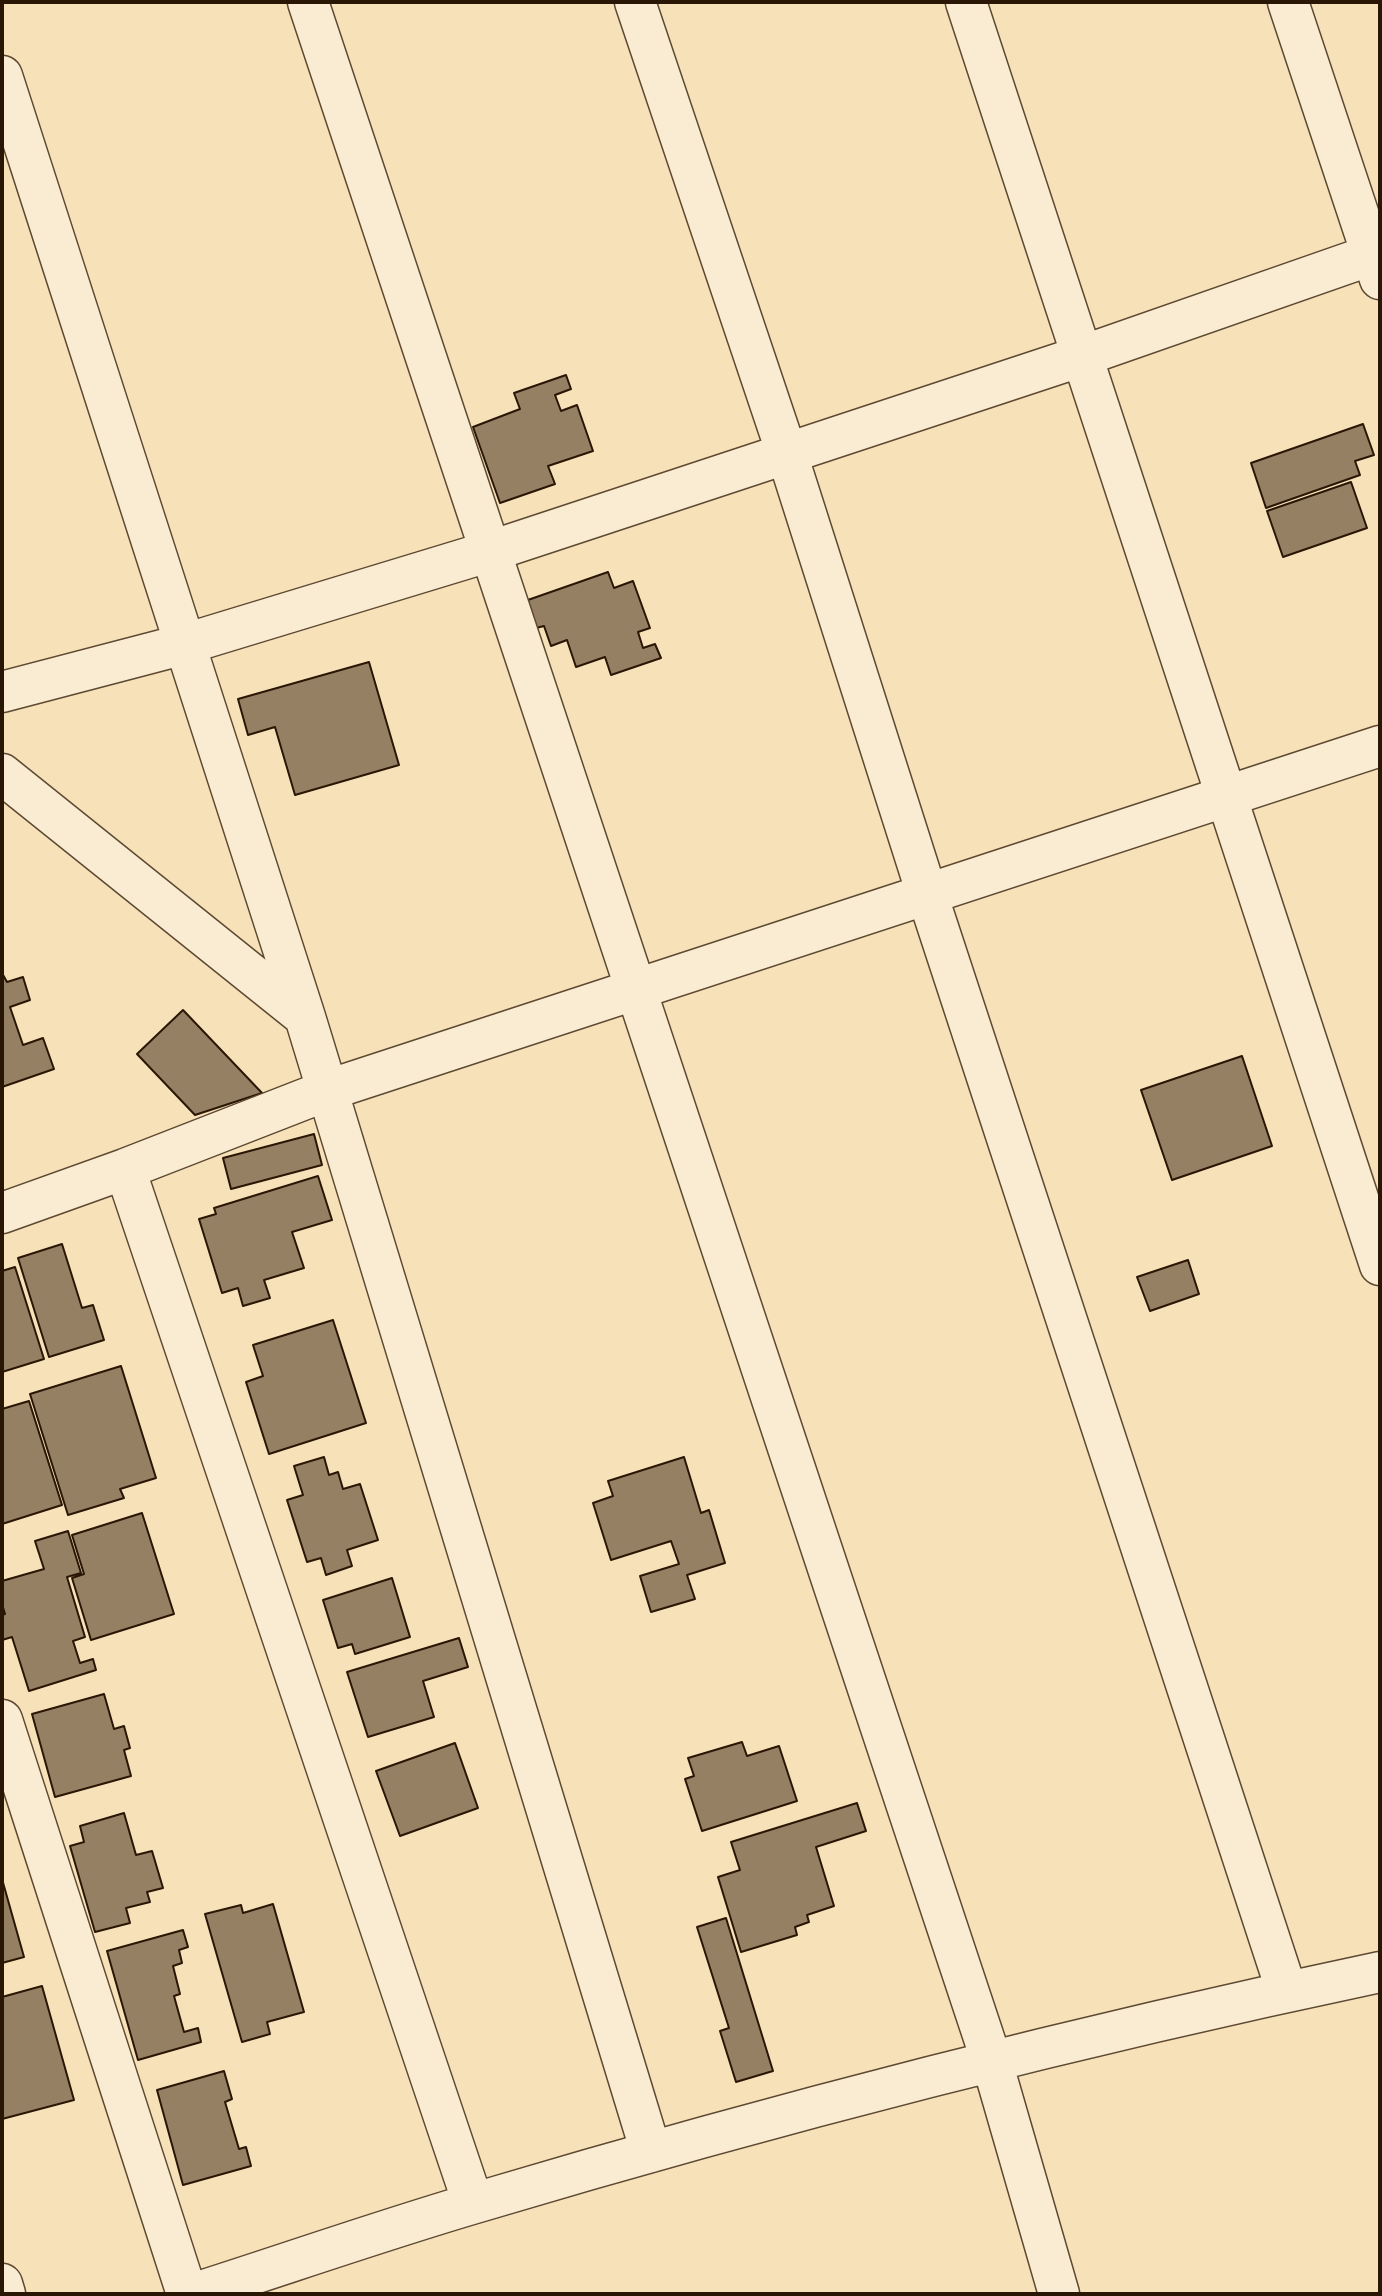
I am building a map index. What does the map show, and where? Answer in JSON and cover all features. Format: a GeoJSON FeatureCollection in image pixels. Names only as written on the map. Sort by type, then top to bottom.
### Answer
{"type":"FeatureCollection","features":[{"type":"Feature","properties":{"kind":"street"},"geometry":{"type":"LineString","coordinates":[[308,2],[992,2062],[1059,2294]]}},
{"type":"Feature","properties":{"kind":"street"},"geometry":{"type":"LineString","coordinates":[[635,2],[787,454],[927,894],[1287,1992]]}},
{"type":"Feature","properties":{"kind":"street"},"geometry":{"type":"LineString","coordinates":[[966,2],[1380,1265]]}},
{"type":"Feature","properties":{"kind":"street"},"geometry":{"type":"LineString","coordinates":[[2,692],[185,644],[491,551],[1377,262],[1288,2]]}},
{"type":"Feature","properties":{"kind":"street"},"geometry":{"type":"LineString","coordinates":[[2,76],[328,1090],[651,2152]]}},
{"type":"Feature","properties":{"kind":"street"},"geometry":{"type":"LineString","coordinates":[[2,1213],[328,1090],[1380,746]]}},
{"type":"Feature","properties":{"kind":"street"},"geometry":{"type":"LineString","coordinates":[[2,774],[305,1017]]}},
{"type":"Feature","properties":{"kind":"street"},"geometry":{"type":"LineString","coordinates":[[125,1169],[473,2203]]}},
{"type":"Feature","properties":{"kind":"street"},"geometry":{"type":"LineString","coordinates":[[2,1720],[190,2294],[473,2203],[651,2152],[992,2062],[1380,1972]]}},
{"type":"Feature","properties":{"kind":"street"},"geometry":{"type":"LineString","coordinates":[[2,2284],[5,2294]]}},
{"type":"Feature","properties":{"kind":"building"},"geometry":{"type":"Polygon","coordinates":[[[566,375],[571,389],[555,395],[561,411],[577,405],[593,451],[548,466],[555,484],[500,503],[473,427],[520,409],[514,393],[566,375]]]}},
{"type":"Feature","properties":{"kind":"building"},"geometry":{"type":"Polygon","coordinates":[[[1363,424],[1374,455],[1355,461],[1360,475],[1266,508],[1251,463],[1363,424]]]}},
{"type":"Feature","properties":{"kind":"building"},"geometry":{"type":"Polygon","coordinates":[[[1351,482],[1367,528],[1283,557],[1267,511],[1351,482]]]}},
{"type":"Feature","properties":{"kind":"building"},"geometry":{"type":"Polygon","coordinates":[[[608,572],[614,588],[633,581],[650,628],[638,632],[643,648],[655,644],[661,658],[611,675],[605,657],[576,667],[567,640],[551,646],[544,626],[536,628],[525,601],[608,572]]]}},
{"type":"Feature","properties":{"kind":"building"},"geometry":{"type":"Polygon","coordinates":[[[369,662],[399,765],[295,795],[275,727],[248,735],[238,699],[369,662]]]}},
{"type":"Feature","properties":{"kind":"building"},"geometry":{"type":"Polygon","coordinates":[[[2,973],[7,982],[23,977],[30,1000],[10,1007],[23,1045],[43,1038],[54,1069],[2,1087],[2,973]]]}},
{"type":"Feature","properties":{"kind":"building"},"geometry":{"type":"Polygon","coordinates":[[[183,1010],[262,1093],[195,1115],[137,1054],[183,1010]]]}},
{"type":"Feature","properties":{"kind":"building"},"geometry":{"type":"Polygon","coordinates":[[[1242,1056],[1272,1146],[1172,1180],[1141,1090],[1242,1056]]]}},
{"type":"Feature","properties":{"kind":"building"},"geometry":{"type":"Polygon","coordinates":[[[314,1134],[322,1165],[231,1189],[223,1158],[314,1134]]]}},
{"type":"Feature","properties":{"kind":"building"},"geometry":{"type":"Polygon","coordinates":[[[318,1176],[332,1220],[292,1232],[304,1268],[264,1280],[270,1298],[243,1306],[238,1288],[222,1293],[199,1219],[216,1214],[214,1208],[318,1176]]]}},
{"type":"Feature","properties":{"kind":"building"},"geometry":{"type":"Polygon","coordinates":[[[62,1244],[82,1308],[93,1305],[104,1340],[49,1357],[18,1258],[62,1244]]]}},
{"type":"Feature","properties":{"kind":"building"},"geometry":{"type":"Polygon","coordinates":[[[1188,1260],[1199,1294],[1150,1311],[1137,1277],[1188,1260]]]}},
{"type":"Feature","properties":{"kind":"building"},"geometry":{"type":"Polygon","coordinates":[[[15,1267],[44,1359],[2,1372],[2,1271],[15,1267]]]}},
{"type":"Feature","properties":{"kind":"building"},"geometry":{"type":"Polygon","coordinates":[[[333,1320],[366,1423],[269,1454],[246,1382],[263,1376],[253,1345],[333,1320]]]}},
{"type":"Feature","properties":{"kind":"building"},"geometry":{"type":"Polygon","coordinates":[[[121,1366],[156,1478],[120,1489],[124,1498],[68,1515],[30,1394],[121,1366]]]}},
{"type":"Feature","properties":{"kind":"building"},"geometry":{"type":"Polygon","coordinates":[[[29,1401],[62,1505],[2,1524],[2,1409],[29,1401]]]}},
{"type":"Feature","properties":{"kind":"building"},"geometry":{"type":"Polygon","coordinates":[[[324,1457],[329,1475],[338,1472],[343,1489],[360,1484],[378,1540],[347,1550],[352,1566],[326,1575],[321,1558],[307,1562],[287,1500],[303,1495],[294,1466],[324,1457]]]}},
{"type":"Feature","properties":{"kind":"building"},"geometry":{"type":"Polygon","coordinates":[[[684,1457],[701,1513],[709,1510],[725,1563],[687,1575],[695,1599],[651,1612],[640,1576],[679,1564],[671,1541],[611,1560],[593,1503],[613,1496],[608,1481],[684,1457]]]}},
{"type":"Feature","properties":{"kind":"building"},"geometry":{"type":"Polygon","coordinates":[[[142,1513],[174,1614],[91,1640],[72,1578],[84,1574],[72,1535],[142,1513]]]}},
{"type":"Feature","properties":{"kind":"building"},"geometry":{"type":"Polygon","coordinates":[[[68,1531],[81,1573],[67,1577],[85,1637],[73,1641],[80,1663],[93,1659],[96,1670],[29,1691],[12,1637],[2,1640],[2,1615],[5,1614],[2,1581],[44,1569],[35,1541],[68,1531]]]}},
{"type":"Feature","properties":{"kind":"building"},"geometry":{"type":"Polygon","coordinates":[[[392,1578],[410,1637],[355,1654],[352,1644],[338,1648],[323,1600],[392,1578]]]}},
{"type":"Feature","properties":{"kind":"building"},"geometry":{"type":"Polygon","coordinates":[[[459,1638],[468,1667],[423,1681],[434,1717],[368,1737],[347,1672],[459,1638]]]}},
{"type":"Feature","properties":{"kind":"building"},"geometry":{"type":"Polygon","coordinates":[[[104,1694],[114,1729],[124,1726],[130,1748],[124,1750],[131,1776],[55,1797],[32,1714],[104,1694]]]}},
{"type":"Feature","properties":{"kind":"building"},"geometry":{"type":"Polygon","coordinates":[[[742,1742],[747,1756],[779,1746],[797,1801],[702,1831],[685,1779],[694,1776],[688,1758],[742,1742]]]}},
{"type":"Feature","properties":{"kind":"building"},"geometry":{"type":"Polygon","coordinates":[[[455,1743],[478,1808],[400,1836],[376,1771],[455,1743]]]}},
{"type":"Feature","properties":{"kind":"building"},"geometry":{"type":"Polygon","coordinates":[[[857,1803],[866,1831],[816,1847],[834,1906],[807,1915],[809,1922],[795,1927],[797,1935],[741,1952],[718,1877],[740,1870],[731,1842],[857,1803]]]}},
{"type":"Feature","properties":{"kind":"building"},"geometry":{"type":"Polygon","coordinates":[[[124,1813],[136,1855],[152,1851],[163,1888],[147,1892],[150,1902],[126,1908],[130,1923],[95,1932],[70,1846],[84,1842],[80,1826],[124,1813]]]}},
{"type":"Feature","properties":{"kind":"building"},"geometry":{"type":"Polygon","coordinates":[[[2,1879],[24,1957],[2,1963],[2,1879]]]}},
{"type":"Feature","properties":{"kind":"building"},"geometry":{"type":"Polygon","coordinates":[[[273,1904],[304,2012],[267,2022],[270,2034],[242,2042],[205,1914],[241,1905],[243,1913],[273,1904]]]}},
{"type":"Feature","properties":{"kind":"building"},"geometry":{"type":"Polygon","coordinates":[[[726,1918],[773,2071],[736,2082],[720,2031],[729,2028],[697,1927],[726,1918]]]}},
{"type":"Feature","properties":{"kind":"building"},"geometry":{"type":"Polygon","coordinates":[[[183,1930],[188,1947],[179,1950],[182,1963],[173,1966],[180,1994],[174,1996],[184,2032],[198,2028],[201,2042],[138,2060],[107,1951],[183,1930]]]}},
{"type":"Feature","properties":{"kind":"building"},"geometry":{"type":"Polygon","coordinates":[[[42,1986],[74,2100],[2,2119],[2,1997],[42,1986]]]}},
{"type":"Feature","properties":{"kind":"building"},"geometry":{"type":"Polygon","coordinates":[[[224,2071],[232,2099],[225,2102],[239,2149],[246,2147],[251,2166],[183,2185],[157,2090],[224,2071]]]}}]}
